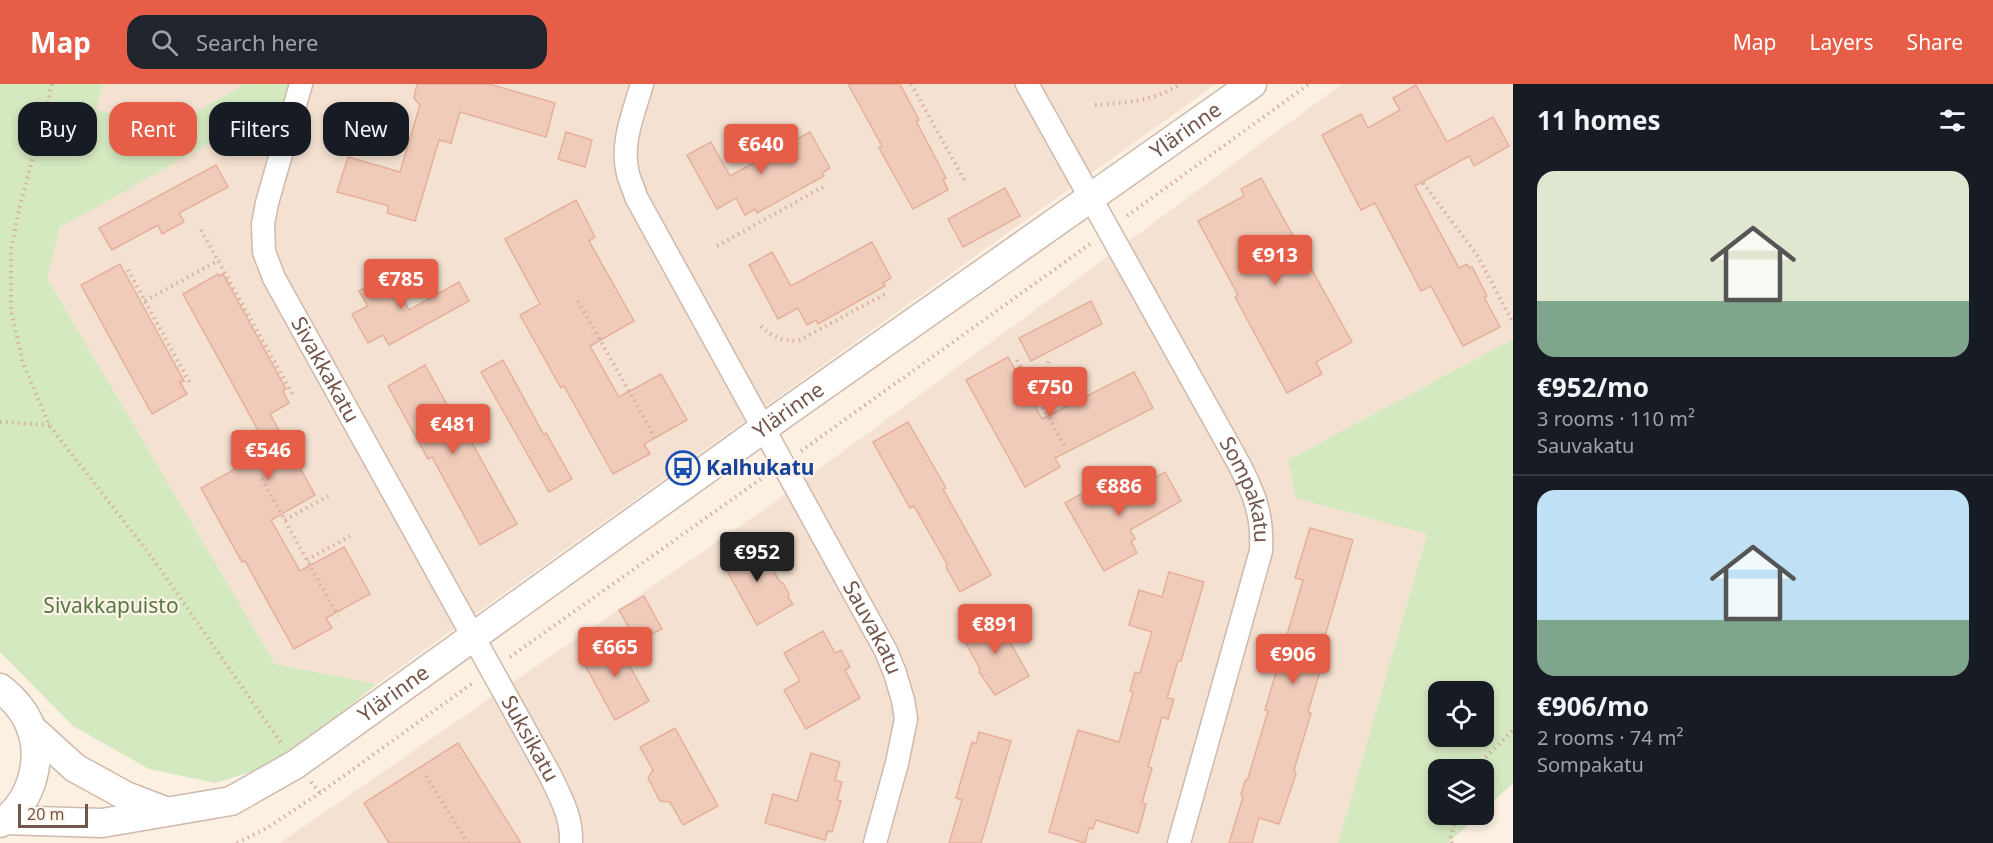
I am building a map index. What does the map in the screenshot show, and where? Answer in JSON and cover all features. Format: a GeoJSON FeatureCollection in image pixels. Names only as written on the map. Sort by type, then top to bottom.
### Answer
{"type":"FeatureCollection","features":[{"type":"Feature","properties":{"kind":"street","name":"Sivakkakatu"},"geometry":{"type":"LineString","coordinates":[[301,84],[267,203],[263,224],[264,252],[274,279],[473,638]]}},
{"type":"Feature","properties":{"kind":"street"},"geometry":{"type":"LineString","coordinates":[[642,84],[628,135],[626,155],[628,173],[636,197],[763,429]]}},
{"type":"Feature","properties":{"kind":"street","name":"Sompakatu"},"geometry":{"type":"LineString","coordinates":[[1028,84],[1248,481],[1258,508],[1262,531],[1261,551],[1179,843]]}},
{"type":"Feature","properties":{"kind":"street","name":"Ylärinne"},"geometry":{"type":"LineString","coordinates":[[2,822],[102,823],[231,801],[296,764],[763,429],[1252,84]]}},
{"type":"Feature","properties":{"kind":"street","name":"Sauvakatu"},"geometry":{"type":"LineString","coordinates":[[763,429],[886,651],[903,700],[906,719],[903,740],[875,843]]}},
{"type":"Feature","properties":{"kind":"street","name":"Suksikatu"},"geometry":{"type":"LineString","coordinates":[[473,638],[565,805],[570,820],[571,843]]}},
{"type":"Feature","properties":{"kind":"street"},"geometry":{"type":"LineString","coordinates":[[0,688],[19,706],[31,728],[36,762],[33,779],[26,795],[16,809],[2,822]]}},
{"type":"Feature","properties":{"kind":"street","name":"Ylärinne"},"geometry":{"type":"LineString","coordinates":[[31,728],[75,768],[126,796],[167,811]]}},
{"type":"Feature","properties":{"kind":"path"},"geometry":{"type":"LineString","coordinates":[[52,84],[11,249],[11,311],[23,363],[49,425],[152,556],[296,764],[320,794]]}},
{"type":"Feature","properties":{"kind":"path"},"geometry":{"type":"LineString","coordinates":[[911,84],[965,181]]}},
{"type":"Feature","properties":{"kind":"path"},"geometry":{"type":"LineString","coordinates":[[1095,105],[1149,98],[1165,93],[1180,84]]}},
{"type":"Feature","properties":{"kind":"path"},"geometry":{"type":"LineString","coordinates":[[237,843],[267,828],[320,794],[1076,255],[1309,84]]}},
{"type":"Feature","properties":{"kind":"path"},"geometry":{"type":"LineString","coordinates":[[1423,183],[1478,255],[1512,321]]}},
{"type":"Feature","properties":{"kind":"path"},"geometry":{"type":"LineString","coordinates":[[717,246],[824,187]]}},
{"type":"Feature","properties":{"kind":"path"},"geometry":{"type":"LineString","coordinates":[[201,230],[293,395]]}},
{"type":"Feature","properties":{"kind":"path"},"geometry":{"type":"LineString","coordinates":[[145,301],[219,260]]}},
{"type":"Feature","properties":{"kind":"path"},"geometry":{"type":"LineString","coordinates":[[128,270],[192,385]]}},
{"type":"Feature","properties":{"kind":"path"},"geometry":{"type":"LineString","coordinates":[[761,326],[775,338],[798,341],[887,293]]}},
{"type":"Feature","properties":{"kind":"path"},"geometry":{"type":"LineString","coordinates":[[578,301],[657,441]]}},
{"type":"Feature","properties":{"kind":"path"},"geometry":{"type":"LineString","coordinates":[[1017,360],[1065,447]]}},
{"type":"Feature","properties":{"kind":"path"},"geometry":{"type":"LineString","coordinates":[[1030,384],[1045,375],[1049,360]]}},
{"type":"Feature","properties":{"kind":"path"},"geometry":{"type":"LineString","coordinates":[[0,422],[49,425]]}},
{"type":"Feature","properties":{"kind":"path"},"geometry":{"type":"LineString","coordinates":[[262,479],[338,616]]}},
{"type":"Feature","properties":{"kind":"path"},"geometry":{"type":"LineString","coordinates":[[285,519],[328,496]]}},
{"type":"Feature","properties":{"kind":"path"},"geometry":{"type":"LineString","coordinates":[[307,560],[350,536]]}},
{"type":"Feature","properties":{"kind":"path"},"geometry":{"type":"LineString","coordinates":[[1484,759],[1513,730]]}},
{"type":"Feature","properties":{"kind":"path"},"geometry":{"type":"LineString","coordinates":[[426,776],[468,843]]}},
{"type":"Feature","properties":{"kind":"path"},"geometry":{"type":"LineString","coordinates":[[1452,843],[1450,839],[1454,825]]}},
{"type":"Feature","properties":{"kind":"shaded area"},"geometry":{"type":"Polygon","coordinates":[[[103,84],[1216,84],[377,684],[275,664],[47,278],[82,156],[97,156],[97,105],[103,84]]]}},
{"type":"Feature","properties":{"kind":"shaded area"},"geometry":{"type":"Polygon","coordinates":[[[1342,84],[1513,84],[1513,339],[1288,460],[1297,498],[1427,533],[1338,843],[280,843],[769,506],[1342,84]]]}},
{"type":"Feature","properties":{"kind":"green space","name":"Sivakkapuisto"},"geometry":{"type":"Polygon","coordinates":[[[0,84],[103,84],[97,106],[97,102],[18,102],[18,156],[97,156],[97,110],[109,113],[109,156],[187,156],[61,227],[47,278],[275,664],[377,684],[318,732],[266,767],[215,783],[149,769],[73,726],[0,652],[0,84]]]}},
{"type":"Feature","properties":{"kind":"green space","name":"Sivakkapuisto"},"geometry":{"type":"Polygon","coordinates":[[[245,84],[315,84],[283,102],[213,102],[245,84]]]}},
{"type":"Feature","properties":{"kind":"green space","name":"Sivakkapuisto"},"geometry":{"type":"Polygon","coordinates":[[[209,104],[209,144],[197,150],[197,111],[209,104]]]}},
{"type":"Feature","properties":{"kind":"green space"},"geometry":{"type":"Polygon","coordinates":[[[1513,339],[1513,783],[1494,801],[1494,759],[1428,759],[1428,825],[1468,825],[1448,843],[1338,843],[1427,534],[1296,498],[1288,460],[1513,339]]]}},
{"type":"Feature","properties":{"kind":"building"},"geometry":{"type":"Polygon","coordinates":[[[417,84],[489,84],[555,103],[546,137],[460,112],[451,143],[439,140],[415,221],[387,213],[389,206],[337,192],[348,157],[400,172],[405,156],[409,156],[409,142],[420,105],[414,98],[417,84]]]}},
{"type":"Feature","properties":{"kind":"building"},"geometry":{"type":"Polygon","coordinates":[[[848,84],[900,84],[919,120],[916,121],[946,178],[943,179],[948,190],[913,209],[879,148],[882,146],[848,84]]]}},
{"type":"Feature","properties":{"kind":"building"},"geometry":{"type":"Polygon","coordinates":[[[1416,85],[1447,142],[1493,117],[1509,146],[1474,166],[1469,156],[1415,186],[1459,268],[1467,264],[1469,268],[1472,267],[1487,296],[1484,297],[1500,327],[1463,346],[1431,286],[1421,291],[1375,203],[1361,210],[1322,135],[1361,114],[1368,128],[1400,110],[1393,98],[1416,85]]]}},
{"type":"Feature","properties":{"kind":"building"},"geometry":{"type":"Polygon","coordinates":[[[566,132],[592,140],[585,167],[558,159],[566,132]]]}},
{"type":"Feature","properties":{"kind":"building"},"geometry":{"type":"Polygon","coordinates":[[[810,132],[830,168],[822,173],[824,176],[757,213],[755,209],[745,215],[736,198],[717,209],[687,155],[711,142],[730,176],[810,132]]]}},
{"type":"Feature","properties":{"kind":"building"},"geometry":{"type":"Polygon","coordinates":[[[216,165],[228,187],[179,213],[184,222],[162,234],[158,225],[112,250],[99,228],[216,165]]]}},
{"type":"Feature","properties":{"kind":"building"},"geometry":{"type":"Polygon","coordinates":[[[1261,178],[1352,342],[1316,362],[1322,374],[1287,393],[1235,297],[1238,295],[1198,221],[1244,196],[1241,189],[1261,178]]]}},
{"type":"Feature","properties":{"kind":"building"},"geometry":{"type":"Polygon","coordinates":[[[1005,188],[1020,216],[963,247],[948,219],[1005,188]]]}},
{"type":"Feature","properties":{"kind":"building"},"geometry":{"type":"Polygon","coordinates":[[[576,200],[595,237],[589,241],[634,321],[590,346],[619,397],[661,374],[687,420],[644,444],[650,454],[613,474],[564,386],[561,388],[520,315],[540,304],[505,239],[576,200]]]}},
{"type":"Feature","properties":{"kind":"building"},"geometry":{"type":"Polygon","coordinates":[[[872,242],[891,278],[883,283],[885,286],[818,324],[816,320],[807,325],[798,308],[778,319],[749,265],[772,252],[791,286],[872,242]]]}},
{"type":"Feature","properties":{"kind":"building"},"geometry":{"type":"Polygon","coordinates":[[[120,264],[184,381],[180,382],[187,394],[152,414],[81,285],[120,264]]]}},
{"type":"Feature","properties":{"kind":"building"},"geometry":{"type":"Polygon","coordinates":[[[218,274],[219,276],[223,274],[286,389],[283,391],[289,403],[270,414],[315,495],[271,520],[300,571],[344,547],[370,594],[326,618],[332,628],[294,649],[201,488],[269,450],[183,294],[218,274]]]}},
{"type":"Feature","properties":{"kind":"building"},"geometry":{"type":"Polygon","coordinates":[[[389,274],[409,310],[459,282],[469,301],[389,345],[383,335],[368,343],[352,314],[368,306],[359,291],[389,274]]]}},
{"type":"Feature","properties":{"kind":"building"},"geometry":{"type":"Polygon","coordinates":[[[1091,301],[1102,324],[1031,361],[1019,338],[1091,301]]]}},
{"type":"Feature","properties":{"kind":"building"},"geometry":{"type":"Polygon","coordinates":[[[1008,357],[1042,419],[1134,372],[1153,408],[1055,458],[1060,467],[1025,487],[966,380],[1008,357]]]}},
{"type":"Feature","properties":{"kind":"building"},"geometry":{"type":"Polygon","coordinates":[[[503,360],[544,435],[546,433],[572,479],[549,492],[481,372],[503,360]]]}},
{"type":"Feature","properties":{"kind":"building"},"geometry":{"type":"Polygon","coordinates":[[[425,365],[517,524],[480,545],[432,457],[428,459],[388,386],[425,365]]]}},
{"type":"Feature","properties":{"kind":"building"},"geometry":{"type":"Polygon","coordinates":[[[908,422],[946,488],[943,489],[991,575],[960,592],[914,506],[910,508],[873,442],[908,422]]]}},
{"type":"Feature","properties":{"kind":"building"},"geometry":{"type":"Polygon","coordinates":[[[1165,472],[1181,501],[1130,530],[1135,539],[1131,541],[1137,553],[1104,571],[1065,503],[1099,484],[1105,495],[1109,493],[1113,501],[1165,472]]]}},
{"type":"Feature","properties":{"kind":"building"},"geometry":{"type":"Polygon","coordinates":[[[1310,528],[1353,540],[1323,643],[1328,645],[1308,712],[1311,713],[1294,770],[1296,774],[1279,824],[1259,818],[1252,843],[1229,843],[1303,580],[1295,578],[1310,528]]]}},
{"type":"Feature","properties":{"kind":"building"},"geometry":{"type":"Polygon","coordinates":[[[755,540],[780,582],[783,583],[793,604],[757,625],[721,560],[755,540]]]}},
{"type":"Feature","properties":{"kind":"building"},"geometry":{"type":"Polygon","coordinates":[[[1169,572],[1204,582],[1181,661],[1178,661],[1167,698],[1174,699],[1168,719],[1162,717],[1148,767],[1152,768],[1142,803],[1146,804],[1138,833],[1096,820],[1093,829],[1089,828],[1085,843],[1049,832],[1078,730],[1119,742],[1133,692],[1130,691],[1135,672],[1140,673],[1152,632],[1129,625],[1139,590],[1162,597],[1169,572]]]}},
{"type":"Feature","properties":{"kind":"building"},"geometry":{"type":"Polygon","coordinates":[[[644,596],[662,629],[637,642],[619,610],[644,596]]]}},
{"type":"Feature","properties":{"kind":"building"},"geometry":{"type":"Polygon","coordinates":[[[995,615],[1029,676],[995,695],[979,672],[980,669],[961,634],[995,615]]]}},
{"type":"Feature","properties":{"kind":"building"},"geometry":{"type":"Polygon","coordinates":[[[823,631],[835,653],[841,650],[850,667],[845,670],[860,698],[806,729],[784,690],[800,681],[784,653],[823,631]]]}},
{"type":"Feature","properties":{"kind":"building"},"geometry":{"type":"Polygon","coordinates":[[[617,634],[626,650],[622,652],[649,701],[615,720],[585,665],[590,662],[585,652],[617,634]]]}},
{"type":"Feature","properties":{"kind":"building"},"geometry":{"type":"Polygon","coordinates":[[[675,728],[718,806],[683,825],[670,802],[660,801],[648,778],[653,770],[640,747],[675,728]]]}},
{"type":"Feature","properties":{"kind":"building"},"geometry":{"type":"Polygon","coordinates":[[[979,732],[1011,741],[981,843],[949,843],[962,800],[956,798],[972,742],[976,744],[979,732]]]}},
{"type":"Feature","properties":{"kind":"building"},"geometry":{"type":"Polygon","coordinates":[[[458,743],[521,843],[389,843],[364,803],[458,743]]]}},
{"type":"Feature","properties":{"kind":"building"},"geometry":{"type":"Polygon","coordinates":[[[811,753],[840,762],[835,780],[842,782],[837,800],[841,801],[832,832],[828,831],[825,840],[765,823],[773,794],[797,801],[811,753]]]}},
{"type":"Feature","properties":{"kind":"place","name":"Kalhukatu"},"geometry":{"type":"Point","coordinates":[683,468]}}]}
